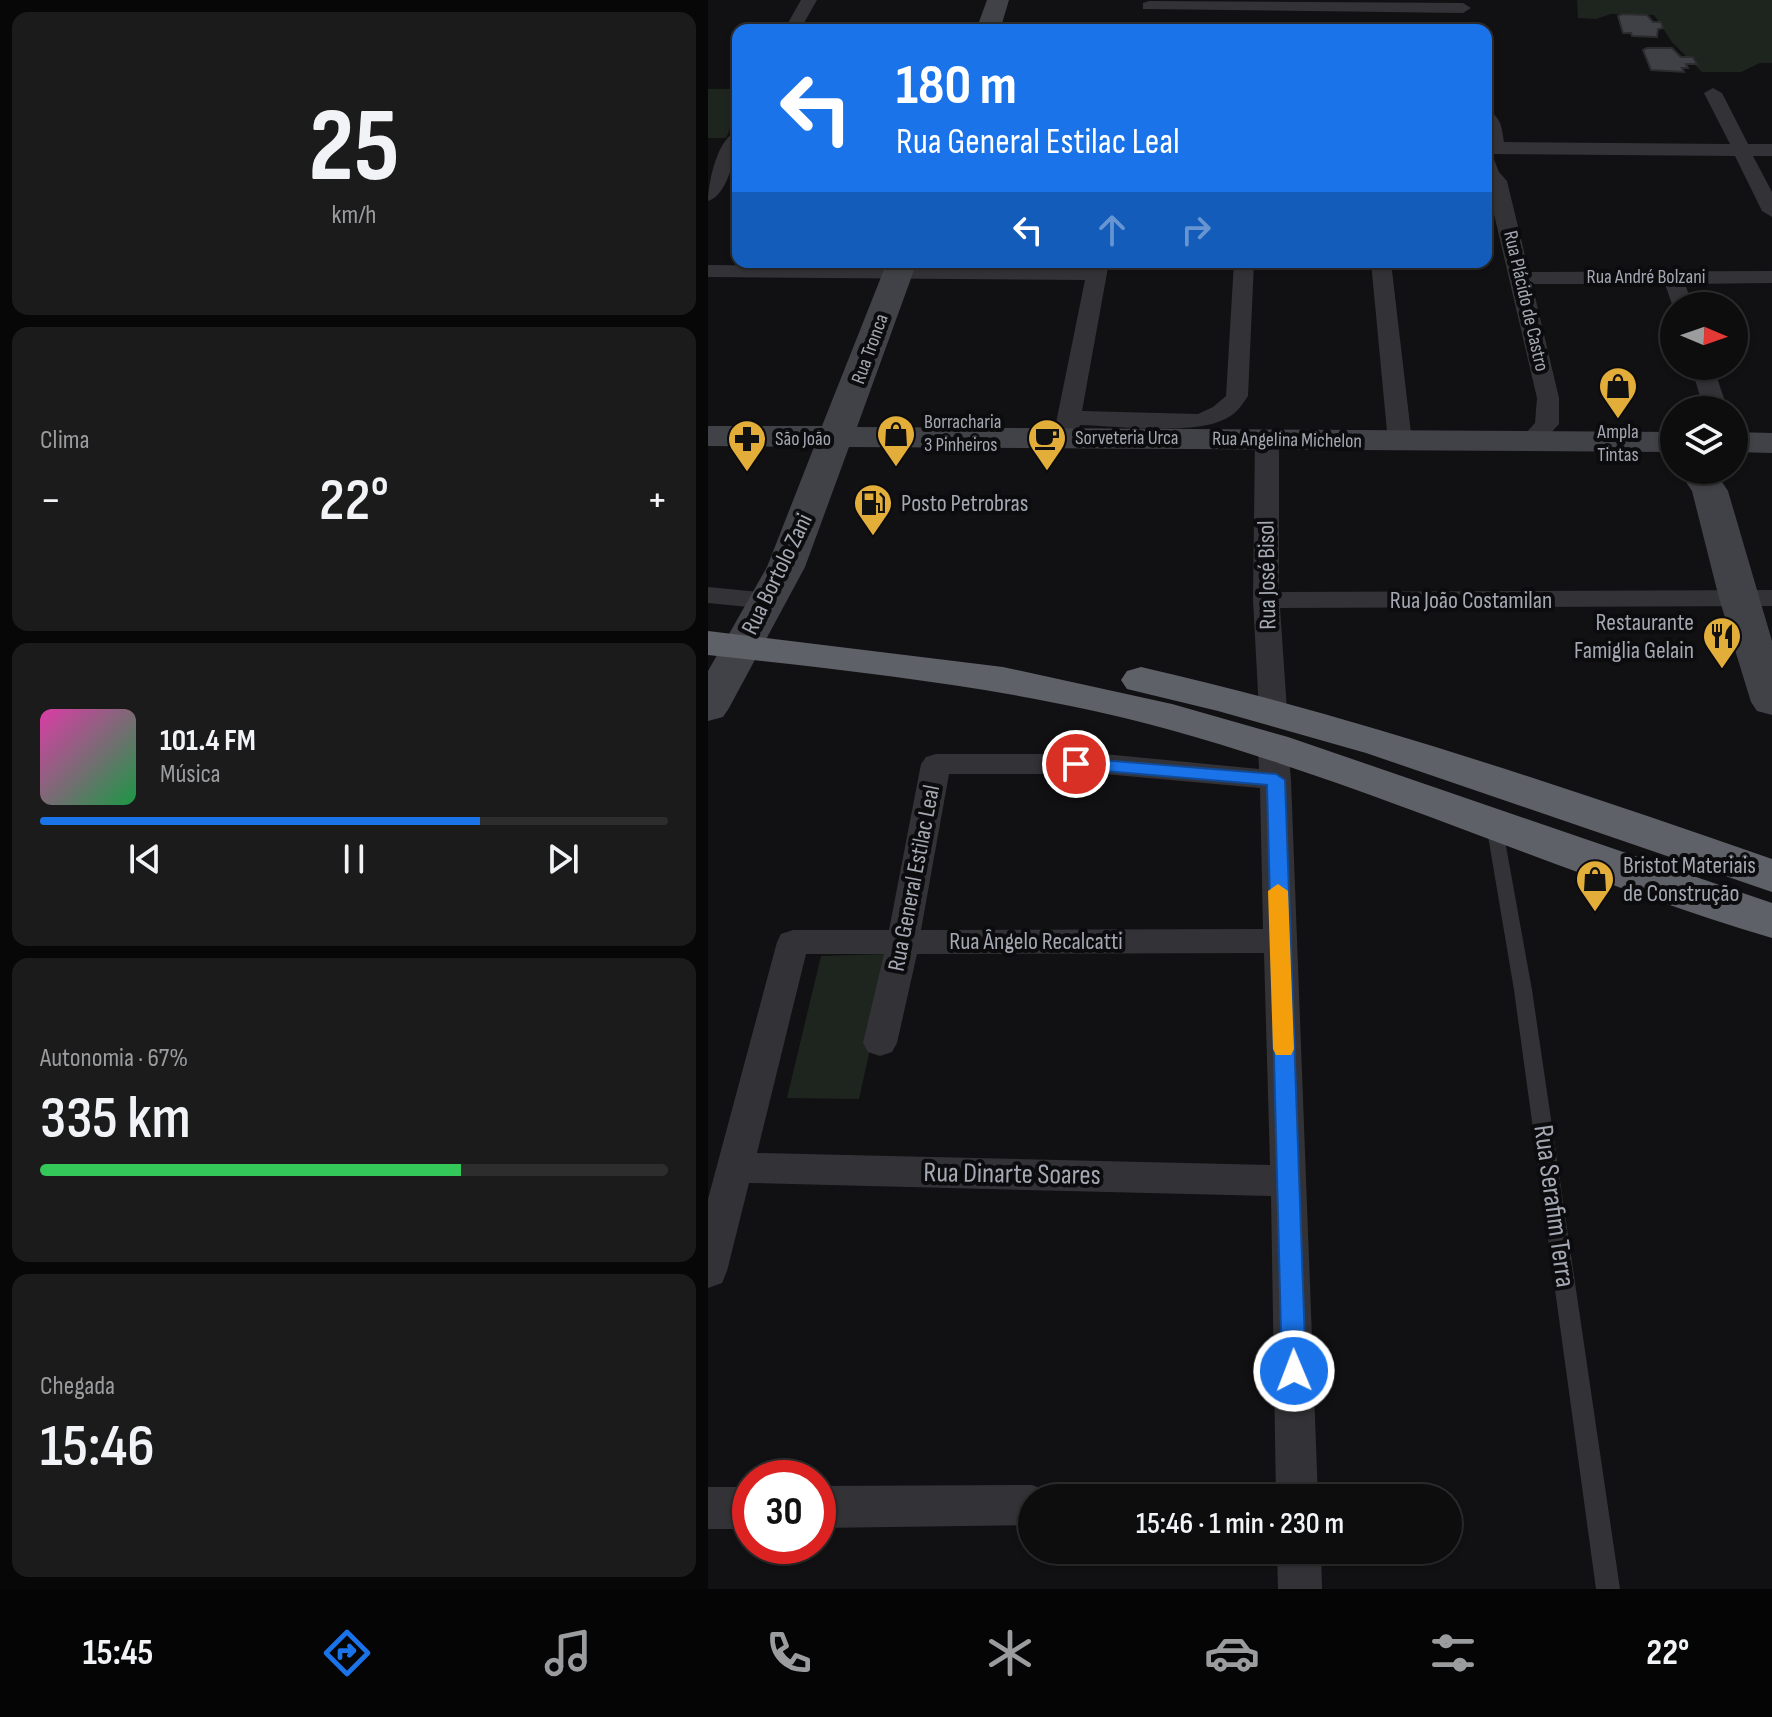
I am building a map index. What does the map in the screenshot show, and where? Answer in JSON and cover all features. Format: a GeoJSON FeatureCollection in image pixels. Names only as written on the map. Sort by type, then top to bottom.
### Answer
{"type":"FeatureCollection","features":[{"type":"Feature","properties":{"kind":"highway"},"geometry":{"type":"LineString","coordinates":[[708,616],[1097,699],[1274,746],[1772,921]]}},
{"type":"Feature","properties":{"kind":"highway"},"geometry":{"type":"LineString","coordinates":[[715,658],[839,642]]}},
{"type":"Feature","properties":{"kind":"highway"},"geometry":{"type":"LineString","coordinates":[[1274,746],[1454,766],[1772,876]]}},
{"type":"Feature","properties":{"kind":"main road"},"geometry":{"type":"LineString","coordinates":[[990,24],[998,0]]}},
{"type":"Feature","properties":{"kind":"main road","name":"Rua Tronca"},"geometry":{"type":"LineString","coordinates":[[837,437],[899,268]]}},
{"type":"Feature","properties":{"kind":"main road","name":"Rua Angelina Michelon"},"geometry":{"type":"LineString","coordinates":[[708,436],[837,437],[1068,429],[1267,440],[1592,442],[1660,446]]}},
{"type":"Feature","properties":{"kind":"main road","name":"Rua Bortolo Zani"},"geometry":{"type":"LineString","coordinates":[[708,708],[715,658],[768,601],[786,567],[837,437]]}},
{"type":"Feature","properties":{"kind":"main road"},"geometry":{"type":"LineString","coordinates":[[1748,442],[1772,443]]}},
{"type":"Feature","properties":{"kind":"main road"},"geometry":{"type":"LineString","coordinates":[[1705,484],[1755,598],[1772,702]]}},
{"type":"Feature","properties":{"kind":"street"},"geometry":{"type":"LineString","coordinates":[[795,24],[809,0]]}},
{"type":"Feature","properties":{"kind":"street"},"geometry":{"type":"LineString","coordinates":[[1149,8],[1303,13],[1462,4],[1466,24]]}},
{"type":"Feature","properties":{"kind":"street"},"geometry":{"type":"LineString","coordinates":[[1713,93],[1772,211]]}},
{"type":"Feature","properties":{"kind":"street"},"geometry":{"type":"LineString","coordinates":[[708,145],[732,141]]}},
{"type":"Feature","properties":{"kind":"street"},"geometry":{"type":"LineString","coordinates":[[710,191],[732,148]]}},
{"type":"Feature","properties":{"kind":"street"},"geometry":{"type":"LineString","coordinates":[[1498,181],[1502,174],[1500,163],[1509,155],[1584,150]]}},
{"type":"Feature","properties":{"kind":"street"},"geometry":{"type":"LineString","coordinates":[[1492,152],[1772,150]]}},
{"type":"Feature","properties":{"kind":"street","name":"Rua Plácido de Castro"},"geometry":{"type":"LineString","coordinates":[[1492,176],[1498,181],[1548,398],[1547,424],[1529,443]]}},
{"type":"Feature","properties":{"kind":"street"},"geometry":{"type":"LineString","coordinates":[[710,191],[732,187]]}},
{"type":"Feature","properties":{"kind":"street"},"geometry":{"type":"LineString","coordinates":[[708,271],[823,268]]}},
{"type":"Feature","properties":{"kind":"street"},"geometry":{"type":"LineString","coordinates":[[1098,268],[1068,429],[1199,421],[1217,416],[1230,407],[1237,396],[1244,268]]}},
{"type":"Feature","properties":{"kind":"street"},"geometry":{"type":"LineString","coordinates":[[1382,268],[1400,442]]}},
{"type":"Feature","properties":{"kind":"street"},"geometry":{"type":"LineString","coordinates":[[1673,277],[1678,292]]}},
{"type":"Feature","properties":{"kind":"street","name":"Rua André Bolzani"},"geometry":{"type":"LineString","coordinates":[[1520,278],[1772,277]]}},
{"type":"Feature","properties":{"kind":"street","name":"Rua Plácido de Castro"},"geometry":{"type":"LineString","coordinates":[[1548,398],[1563,421],[1575,433],[1592,442]]}},
{"type":"Feature","properties":{"kind":"street","name":"Rua José Bisol"},"geometry":{"type":"LineString","coordinates":[[1267,440],[1266,600],[1274,746],[1297,1484]]}},
{"type":"Feature","properties":{"kind":"street"},"geometry":{"type":"LineString","coordinates":[[708,595],[768,601]]}},
{"type":"Feature","properties":{"kind":"street","name":"Rua João Costamilan"},"geometry":{"type":"LineString","coordinates":[[1266,600],[1755,598]]}},
{"type":"Feature","properties":{"kind":"street","name":"Rua General Estilac Leal"},"geometry":{"type":"LineString","coordinates":[[880,1043],[903,942],[936,764],[1104,764],[1274,746]]}},
{"type":"Feature","properties":{"kind":"street","name":"Rua Ângelo Recalcatti"},"geometry":{"type":"LineString","coordinates":[[734,1168],[793,942],[1279,941]]}},
{"type":"Feature","properties":{"kind":"street"},"geometry":{"type":"LineString","coordinates":[[708,1271],[734,1168]]}},
{"type":"Feature","properties":{"kind":"street","name":"Rua Dinarte Soares"},"geometry":{"type":"LineString","coordinates":[[734,1168],[1289,1181]]}},
{"type":"Feature","properties":{"kind":"street"},"geometry":{"type":"LineString","coordinates":[[836,1507],[1018,1505]]}},
{"type":"Feature","properties":{"kind":"street"},"geometry":{"type":"LineString","coordinates":[[708,1508],[732,1508]]}},
{"type":"Feature","properties":{"kind":"street"},"geometry":{"type":"LineString","coordinates":[[1299,1564],[1300,1589]]}},
{"type":"Feature","properties":{"kind":"lane","name":"Rua Serafim Terra"},"geometry":{"type":"LineString","coordinates":[[1494,824],[1523,990],[1608,1589]]}},
{"type":"Feature","properties":{"kind":"shaded area"},"geometry":{"type":"Polygon","coordinates":[[[1577,0],[1772,0],[1772,63],[1760,63],[1741,72],[1702,72],[1672,42],[1654,15],[1611,14],[1596,19],[1578,18],[1577,0]]]}},
{"type":"Feature","properties":{"kind":"shaded area"},"geometry":{"type":"Polygon","coordinates":[[[708,89],[732,89],[732,126],[726,138],[708,138],[708,89]]]}},
{"type":"Feature","properties":{"kind":"shaded area"},"geometry":{"type":"Polygon","coordinates":[[[891,954],[859,1099],[787,1098],[821,956],[891,954]]]}},
{"type":"Feature","properties":{"kind":"building"},"geometry":{"type":"Polygon","coordinates":[[[1647,15],[1653,22],[1661,22],[1663,28],[1658,29],[1657,37],[1623,33],[1618,16],[1647,15]]]}},
{"type":"Feature","properties":{"kind":"building"},"geometry":{"type":"Polygon","coordinates":[[[1672,48],[1681,57],[1693,57],[1697,64],[1686,64],[1688,68],[1682,68],[1684,72],[1651,70],[1643,50],[1672,48]]]}},
{"type":"Feature","properties":{"kind":"slow traffic"},"geometry":{"type":"LineString","coordinates":[[1278,891],[1284,1049]]}},
{"type":"Feature","properties":{"kind":"place","name":"Ampla Tintas"},"geometry":{"type":"Point","coordinates":[1618,420]}},
{"type":"Feature","properties":{"kind":"place","name":"Borracharia 3 Pinheiros"},"geometry":{"type":"Point","coordinates":[896,468]}},
{"type":"Feature","properties":{"kind":"place","name":"Sorveteria Urca"},"geometry":{"type":"Point","coordinates":[1047,472]}},
{"type":"Feature","properties":{"kind":"place","name":"São João"},"geometry":{"type":"Point","coordinates":[747,473]}},
{"type":"Feature","properties":{"kind":"place","name":"Posto Petrobras"},"geometry":{"type":"Point","coordinates":[873,537]}},
{"type":"Feature","properties":{"kind":"place","name":"Restaurante Famiglia Gelain"},"geometry":{"type":"Point","coordinates":[1722,670]}},
{"type":"Feature","properties":{"kind":"place","name":"Bristot Materiais de Construção"},"geometry":{"type":"Point","coordinates":[1595,913]}},
{"type":"Feature","properties":{"kind":"route"},"geometry":{"type":"LineString","coordinates":[[1076,764],[1276,780],[1294,1371]]}}]}
